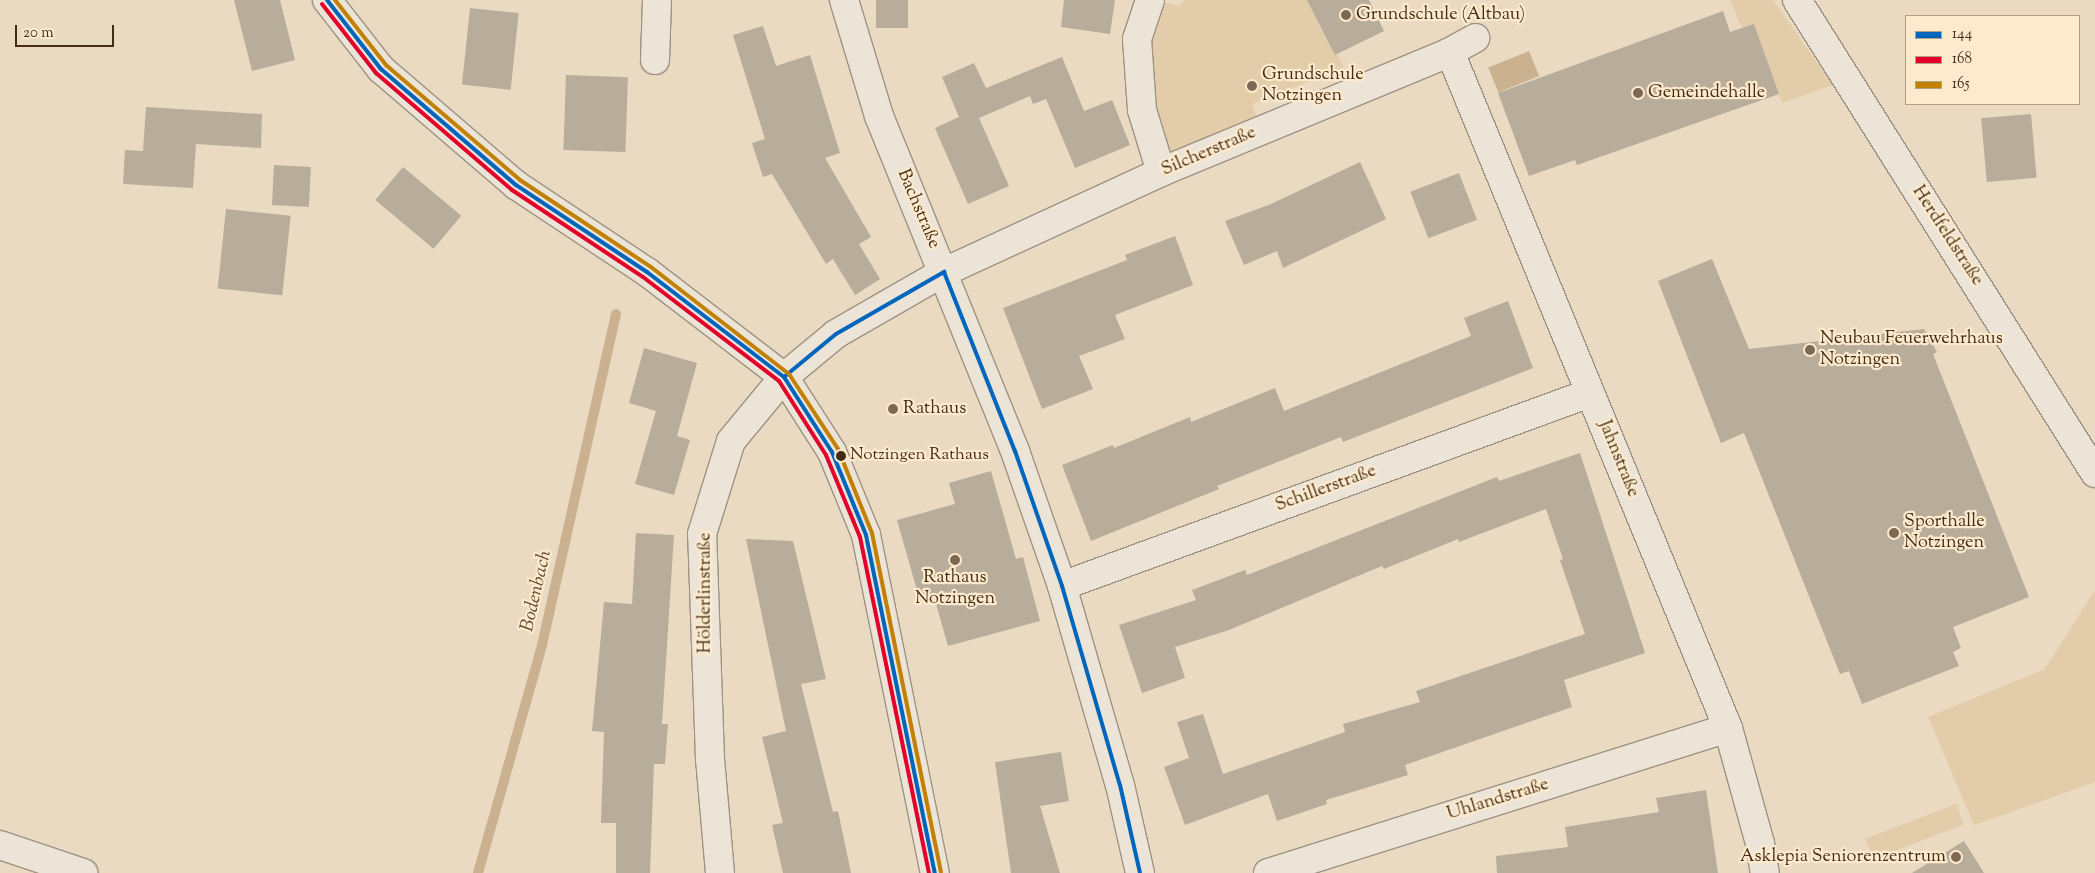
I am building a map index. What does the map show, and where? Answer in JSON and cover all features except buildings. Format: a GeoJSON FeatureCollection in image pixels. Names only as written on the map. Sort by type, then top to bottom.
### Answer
{"type":"FeatureCollection","features":[{"type":"Feature","properties":{"kind":"street"},"geometry":{"type":"LineString","coordinates":[[327,0],[381,69],[516,185],[647,272],[784,377],[832,452],[866,535],[935,873]]}},
{"type":"Feature","properties":{"kind":"street"},"geometry":{"type":"LineString","coordinates":[[655,60],[657,0]]}},
{"type":"Feature","properties":{"kind":"street","name":"Bachstraße"},"geometry":{"type":"LineString","coordinates":[[844,0],[880,116],[1015,451],[1062,586],[1120,785],[1140,873]]}},
{"type":"Feature","properties":{"kind":"street"},"geometry":{"type":"LineString","coordinates":[[1150,0],[1137,38],[1142,110],[1161,172]]}},
{"type":"Feature","properties":{"kind":"street","name":"Herdfeldstraße"},"geometry":{"type":"LineString","coordinates":[[1798,0],[2095,473]]}},
{"type":"Feature","properties":{"kind":"street","name":"Silcherstraße"},"geometry":{"type":"LineString","coordinates":[[944,272],[1161,172],[1450,52],[1475,38]]}},
{"type":"Feature","properties":{"kind":"street","name":"Jahnstraße"},"geometry":{"type":"LineString","coordinates":[[1450,52],[1728,728],[1760,844],[1765,873]]}},
{"type":"Feature","properties":{"kind":"street","name":"Hölderlinstraße"},"geometry":{"type":"LineString","coordinates":[[720,873],[710,759],[702,534],[731,441],[784,377],[836,334],[944,272]]}},
{"type":"Feature","properties":{"kind":"street","name":"Schillerstraße"},"geometry":{"type":"LineString","coordinates":[[1062,586],[1590,393]]}},
{"type":"Feature","properties":{"kind":"street","name":"Uhlandstraße"},"geometry":{"type":"LineString","coordinates":[[1268,873],[1728,728]]}},
{"type":"Feature","properties":{"kind":"street"},"geometry":{"type":"LineString","coordinates":[[0,845],[83,873]]}},
{"type":"Feature","properties":{"kind":"shaded area"},"geometry":{"type":"Polygon","coordinates":[[[1150,0],[1180,6],[1184,0],[1309,0],[1344,67],[1252,104],[1261,130],[1161,172],[1142,110],[1150,0]]]}},
{"type":"Feature","properties":{"kind":"shaded area"},"geometry":{"type":"Polygon","coordinates":[[[1730,0],[1773,0],[1833,85],[1782,103],[1754,24],[1742,28],[1730,0]]]}},
{"type":"Feature","properties":{"kind":"shaded area"},"geometry":{"type":"Polygon","coordinates":[[[1529,51],[1539,76],[1498,93],[1488,67],[1529,51]]]}},
{"type":"Feature","properties":{"kind":"shaded area"},"geometry":{"type":"Polygon","coordinates":[[[2095,590],[2095,782],[1974,825],[1928,717],[2045,669],[2095,590]]]}},
{"type":"Feature","properties":{"kind":"shaded area"},"geometry":{"type":"Polygon","coordinates":[[[1956,804],[1964,825],[1873,859],[1865,839],[1956,804]]]}},
{"type":"Feature","properties":{"kind":"waterway","name":"Bodenbach"},"geometry":{"type":"LineString","coordinates":[[478,873],[542,645],[616,314]]}},
{"type":"Feature","properties":{"kind":"transit line","name":"144"},"geometry":{"type":"LineString","coordinates":[[327,0],[381,69],[516,185],[647,272],[784,377],[832,452],[866,535],[935,873]]}},
{"type":"Feature","properties":{"kind":"transit line","name":"165"},"geometry":{"type":"LineString","coordinates":[[335,0],[386,65],[520,180],[651,267],[789,374],[838,449],[872,533],[941,872]]}},
{"type":"Feature","properties":{"kind":"transit line","name":"168"},"geometry":{"type":"LineString","coordinates":[[322,4],[376,73],[512,190],[643,277],[779,381],[826,455],[860,537],[929,873]]}},
{"type":"Feature","properties":{"kind":"transit line","name":"144"},"geometry":{"type":"LineString","coordinates":[[944,272],[1015,451],[1062,586],[1120,785],[1140,873]]}},
{"type":"Feature","properties":{"kind":"transit line","name":"144"},"geometry":{"type":"LineString","coordinates":[[784,377],[836,334],[944,272]]}},
{"type":"Feature","properties":{"kind":"place","name":"Grundschule (Altbau)"},"geometry":{"type":"Point","coordinates":[1346,15]}},
{"type":"Feature","properties":{"kind":"place","name":"Grundschule Notzingen"},"geometry":{"type":"Point","coordinates":[1252,86]}},
{"type":"Feature","properties":{"kind":"place","name":"Gemeindehalle"},"geometry":{"type":"Point","coordinates":[1638,93]}},
{"type":"Feature","properties":{"kind":"place","name":"Neubau Feuerwehrhaus Notzingen"},"geometry":{"type":"Point","coordinates":[1810,350]}},
{"type":"Feature","properties":{"kind":"place","name":"Rathaus"},"geometry":{"type":"Point","coordinates":[893,409]}},
{"type":"Feature","properties":{"kind":"place","name":"Notzingen Rathaus"},"geometry":{"type":"Point","coordinates":[841,456]}},
{"type":"Feature","properties":{"kind":"place","name":"Sporthalle Notzingen"},"geometry":{"type":"Point","coordinates":[1894,533]}},
{"type":"Feature","properties":{"kind":"place","name":"Rathaus Notzingen"},"geometry":{"type":"Point","coordinates":[955,560]}},
{"type":"Feature","properties":{"kind":"place","name":"Asklepia Seniorenzentrum"},"geometry":{"type":"Point","coordinates":[1956,857]}}]}
